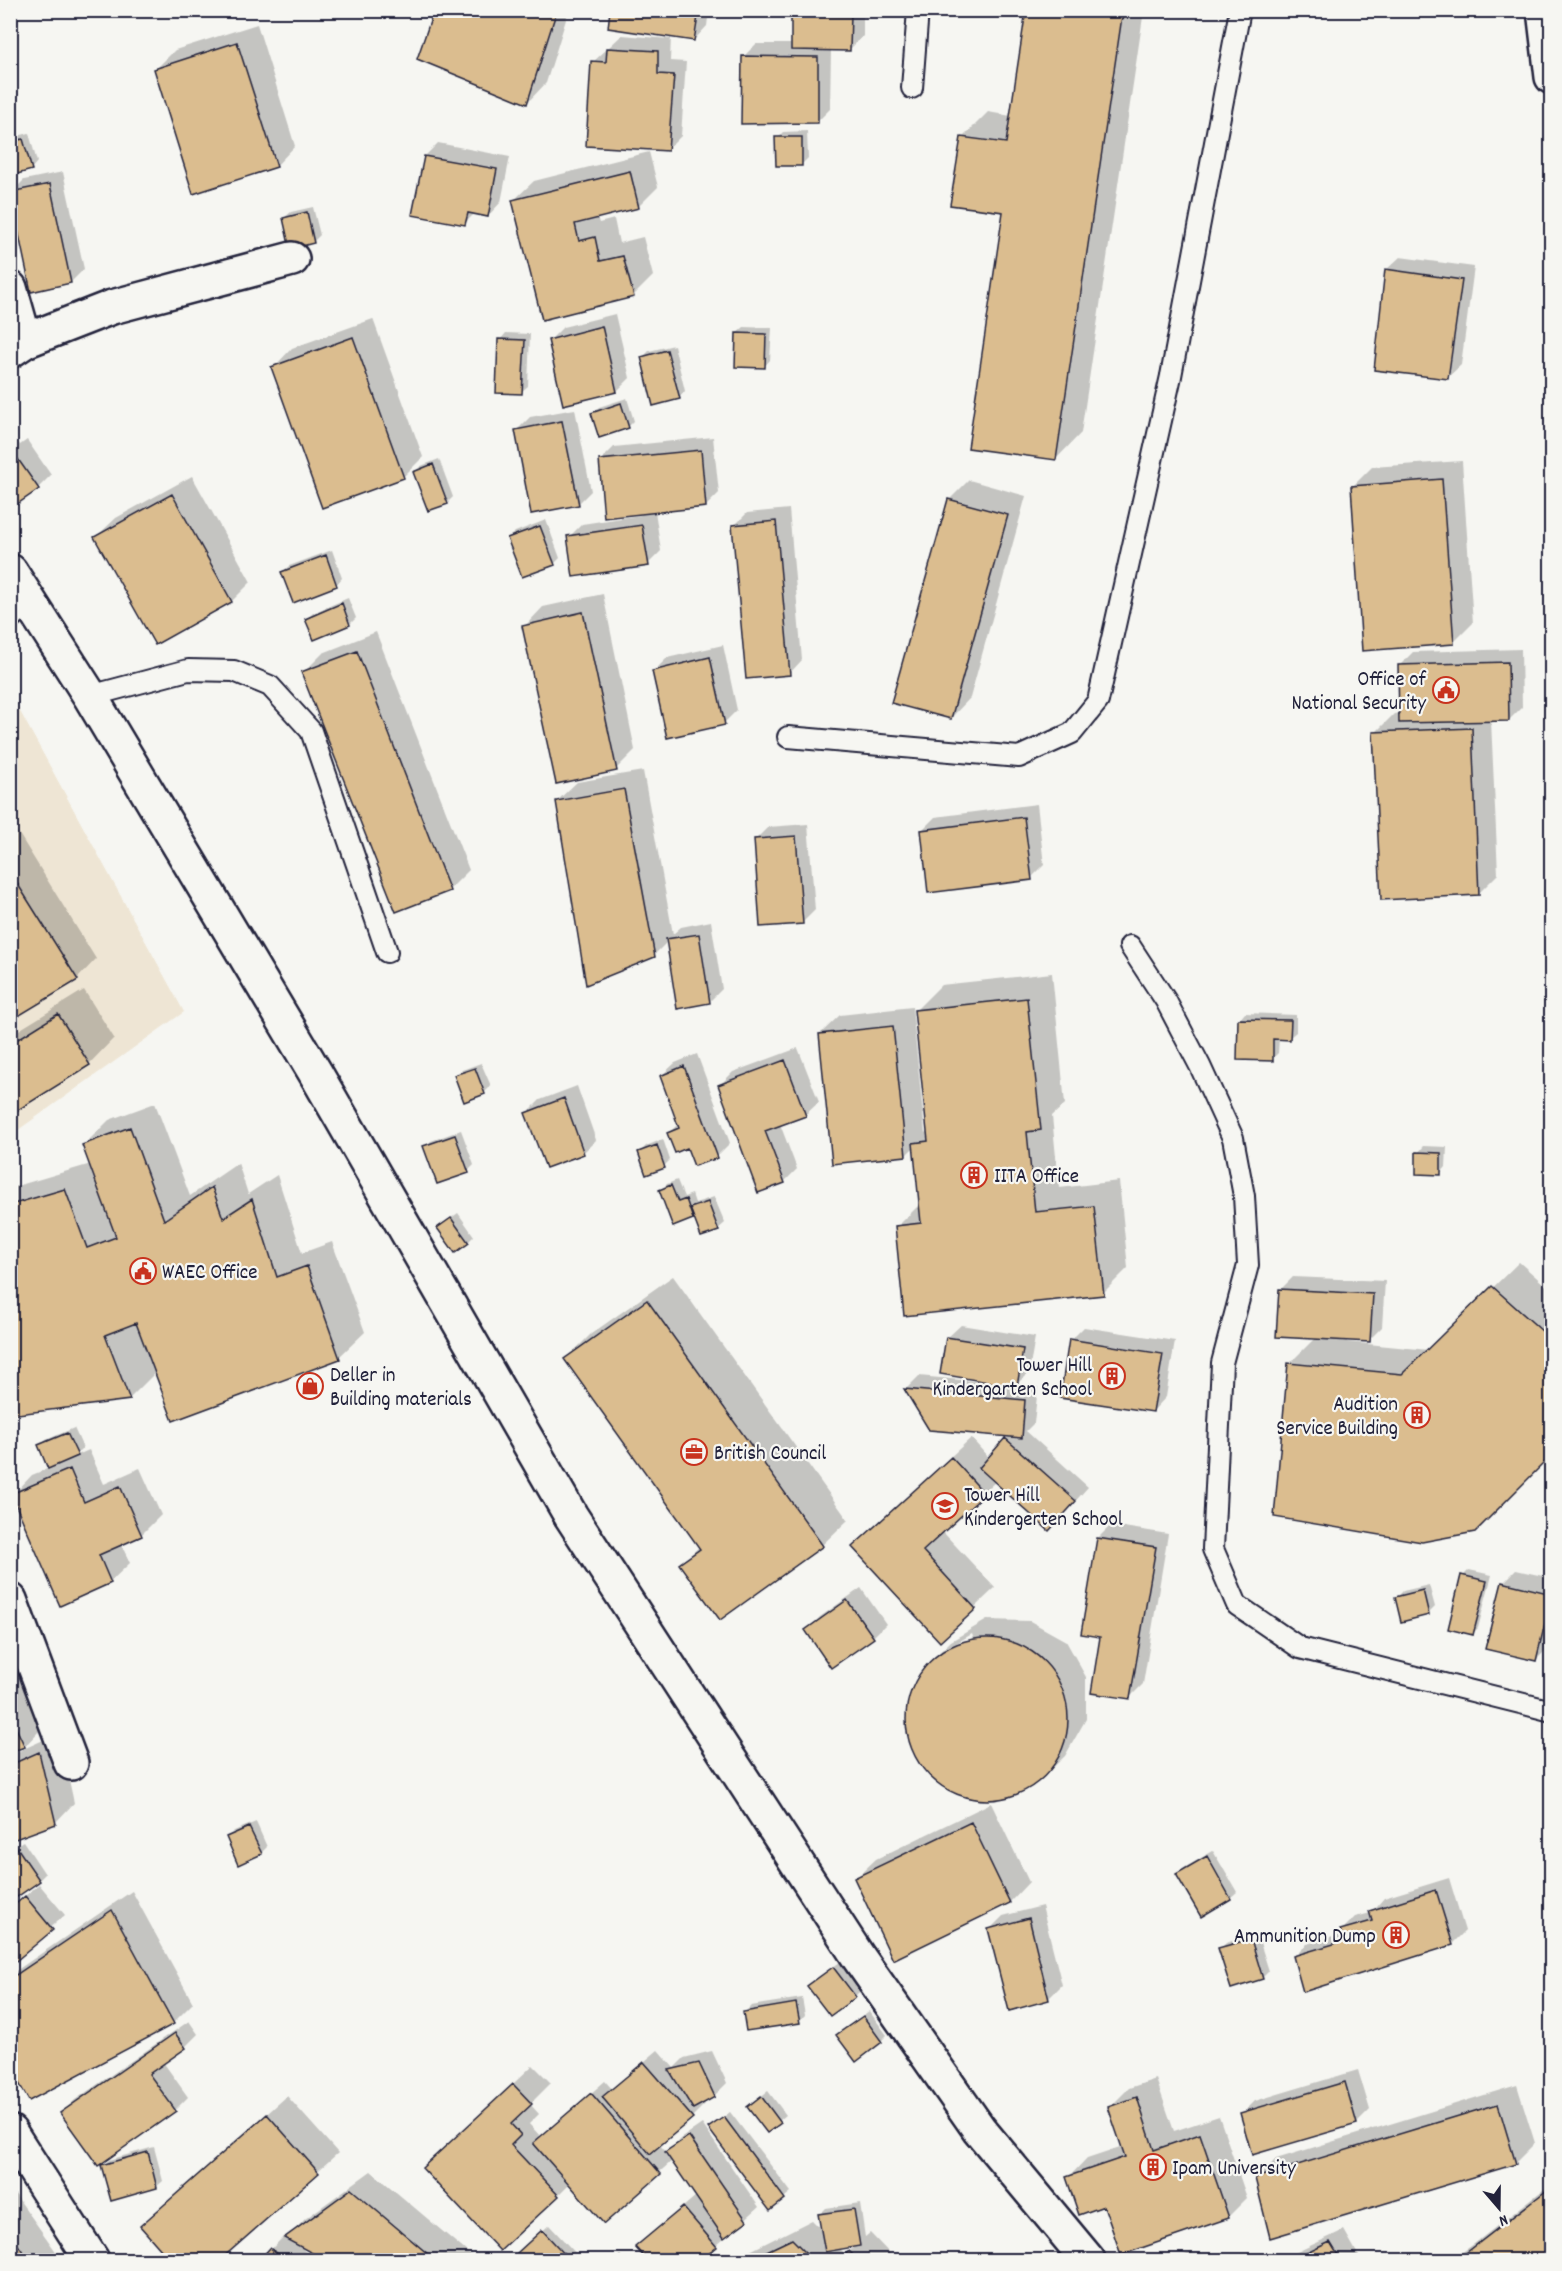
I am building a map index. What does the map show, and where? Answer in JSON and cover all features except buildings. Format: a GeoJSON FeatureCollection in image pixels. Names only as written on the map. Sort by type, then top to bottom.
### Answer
{"type":"FeatureCollection","features":[{"type":"Feature","properties":{"kind":"street"},"geometry":{"type":"LineString","coordinates":[[1544,10],[1551,77]]}},
{"type":"Feature","properties":{"kind":"street"},"geometry":{"type":"LineString","coordinates":[[10,288],[18,346],[112,307],[292,259]]}},
{"type":"Feature","properties":{"kind":"street"},"geometry":{"type":"LineString","coordinates":[[10,571],[20,609],[90,696],[316,1074],[571,1515],[866,1968],[979,2129],[1088,2260]]}},
{"type":"Feature","properties":{"kind":"street"},"geometry":{"type":"LineString","coordinates":[[10,1600],[71,1762]]}},
{"type":"Feature","properties":{"kind":"street"},"geometry":{"type":"LineString","coordinates":[[10,2132],[92,2260]]}},
{"type":"Feature","properties":{"kind":"lane"},"geometry":{"type":"LineString","coordinates":[[912,88],[918,10]]}},
{"type":"Feature","properties":{"kind":"lane"},"geometry":{"type":"LineString","coordinates":[[788,738],[1019,757],[1072,733],[1098,701],[1170,376],[1240,10]]}},
{"type":"Feature","properties":{"kind":"lane"},"geometry":{"type":"LineString","coordinates":[[90,696],[188,670],[234,671],[270,686],[311,730],[387,951]]}},
{"type":"Feature","properties":{"kind":"lane"},"geometry":{"type":"LineString","coordinates":[[1130,946],[1166,1001],[1200,1066],[1233,1138],[1244,1196],[1248,1265],[1222,1363],[1213,1550],[1237,1605],[1300,1648],[1551,1711]]}},
{"type":"Feature","properties":{"kind":"shaded area"},"geometry":{"type":"Polygon","coordinates":[[[10,693],[184,1012],[11,1135],[10,1135],[10,693]]]}},
{"type":"Feature","properties":{"kind":"place","name":"Office of National Security"},"geometry":{"type":"Point","coordinates":[1446,690]}},
{"type":"Feature","properties":{"kind":"place","name":"IITA Office"},"geometry":{"type":"Point","coordinates":[974,1175]}},
{"type":"Feature","properties":{"kind":"place","name":"WAEC Office"},"geometry":{"type":"Point","coordinates":[143,1271]}},
{"type":"Feature","properties":{"kind":"place","name":"Tower Hill Kindergarten School"},"geometry":{"type":"Point","coordinates":[1112,1376]}},
{"type":"Feature","properties":{"kind":"place","name":"Deller in Building materials"},"geometry":{"type":"Point","coordinates":[310,1386]}},
{"type":"Feature","properties":{"kind":"place","name":"Audition Service Building"},"geometry":{"type":"Point","coordinates":[1417,1415]}},
{"type":"Feature","properties":{"kind":"place","name":"British Council"},"geometry":{"type":"Point","coordinates":[694,1452]}},
{"type":"Feature","properties":{"kind":"place","name":"Tower Hill Kindergerten School"},"geometry":{"type":"Point","coordinates":[945,1506]}},
{"type":"Feature","properties":{"kind":"place","name":"Ammunition Dump"},"geometry":{"type":"Point","coordinates":[1396,1935]}},
{"type":"Feature","properties":{"kind":"place","name":"Ipam University"},"geometry":{"type":"Point","coordinates":[1153,2167]}}]}
